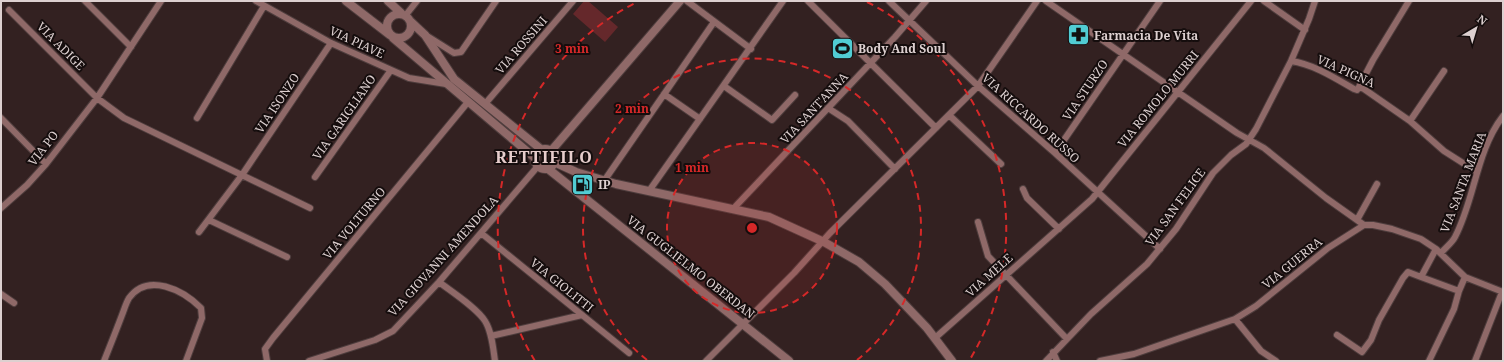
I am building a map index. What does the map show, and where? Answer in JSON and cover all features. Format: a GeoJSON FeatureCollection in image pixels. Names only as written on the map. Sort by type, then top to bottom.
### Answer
{"type":"FeatureCollection","features":[{"type":"Feature","properties":{"kind":"street"},"geometry":{"type":"LineString","coordinates":[[85,1],[131,47]]}},
{"type":"Feature","properties":{"kind":"street","name":"VIA PO"},"geometry":{"type":"LineString","coordinates":[[1,208],[27,185],[46,164],[97,98],[161,1]]}},
{"type":"Feature","properties":{"kind":"street","name":"VIA PIAVE"},"geometry":{"type":"LineString","coordinates":[[256,1],[331,43],[409,78],[446,84]]}},
{"type":"Feature","properties":{"kind":"street"},"geometry":{"type":"LineString","coordinates":[[346,1],[392,37],[535,158],[538,166],[547,168],[554,162],[554,155],[551,151]]}},
{"type":"Feature","properties":{"kind":"street"},"geometry":{"type":"LineString","coordinates":[[388,1],[425,35],[454,53],[461,52],[496,1]]}},
{"type":"Feature","properties":{"kind":"street"},"geometry":{"type":"LineString","coordinates":[[406,17],[417,1]]}},
{"type":"Feature","properties":{"kind":"street","name":"VIA ROSSINI"},"geometry":{"type":"LineString","coordinates":[[485,104],[573,1]]}},
{"type":"Feature","properties":{"kind":"street"},"geometry":{"type":"LineString","coordinates":[[551,151],[680,1]]}},
{"type":"Feature","properties":{"kind":"street"},"geometry":{"type":"LineString","coordinates":[[687,1],[750,49]]}},
{"type":"Feature","properties":{"kind":"street"},"geometry":{"type":"LineString","coordinates":[[649,191],[783,1]]}},
{"type":"Feature","properties":{"kind":"street"},"geometry":{"type":"LineString","coordinates":[[808,1],[936,128]]}},
{"type":"Feature","properties":{"kind":"street","name":"VIA RICCARDO RUSSO"},"geometry":{"type":"LineString","coordinates":[[889,1],[978,86],[1055,153],[1160,249]]}},
{"type":"Feature","properties":{"kind":"street","name":"VIA SANT'ANNA"},"geometry":{"type":"LineString","coordinates":[[733,209],[926,1]]}},
{"type":"Feature","properties":{"kind":"street"},"geometry":{"type":"LineString","coordinates":[[706,361],[744,325],[824,242],[830,233],[978,86],[1037,1]]}},
{"type":"Feature","properties":{"kind":"street"},"geometry":{"type":"LineString","coordinates":[[1046,1],[1237,133],[1249,138],[1264,148],[1326,198],[1364,225],[1373,225],[1421,239],[1439,251],[1465,277],[1503,292],[1475,361]]}},
{"type":"Feature","properties":{"kind":"street","name":"VIA STURZO"},"geometry":{"type":"LineString","coordinates":[[1055,153],[1160,1]]}},
{"type":"Feature","properties":{"kind":"street","name":"VIA ROMOLO MURRI"},"geometry":{"type":"LineString","coordinates":[[1098,193],[1251,1]]}},
{"type":"Feature","properties":{"kind":"street"},"geometry":{"type":"LineString","coordinates":[[1264,1],[1305,30]]}},
{"type":"Feature","properties":{"kind":"street","name":"VIA SAN FELICE"},"geometry":{"type":"LineString","coordinates":[[1046,361],[1066,338],[1147,264],[1176,229],[1213,173],[1231,155],[1246,144],[1260,123],[1291,61],[1305,30],[1315,1]]}},
{"type":"Feature","properties":{"kind":"street"},"geometry":{"type":"LineString","coordinates":[[1359,87],[1373,60],[1409,1]]}},
{"type":"Feature","properties":{"kind":"street"},"geometry":{"type":"LineString","coordinates":[[198,118],[264,6]]}},
{"type":"Feature","properties":{"kind":"street","name":"VIA ADIGE"},"geometry":{"type":"LineString","coordinates":[[9,10],[97,98]]}},
{"type":"Feature","properties":{"kind":"street"},"geometry":{"type":"LineString","coordinates":[[392,37],[388,22],[392,17],[406,17]]}},
{"type":"Feature","properties":{"kind":"street"},"geometry":{"type":"LineString","coordinates":[[392,37],[401,38],[408,34],[410,31],[406,17]]}},
{"type":"Feature","properties":{"kind":"street"},"geometry":{"type":"LineString","coordinates":[[604,181],[714,22]]}},
{"type":"Feature","properties":{"kind":"street"},"geometry":{"type":"LineString","coordinates":[[425,35],[448,72],[542,150],[551,151]]}},
{"type":"Feature","properties":{"kind":"street","name":"VIA ISONZO"},"geometry":{"type":"LineString","coordinates":[[199,232],[242,174],[331,43]]}},
{"type":"Feature","properties":{"kind":"street","name":"VIA PIGNA"},"geometry":{"type":"LineString","coordinates":[[1291,61],[1300,62],[1321,70],[1356,90],[1359,87],[1410,121],[1444,151],[1477,172]]}},
{"type":"Feature","properties":{"kind":"street","name":"VIA GARIGLIANO"},"geometry":{"type":"LineString","coordinates":[[315,177],[391,70]]}},
{"type":"Feature","properties":{"kind":"street"},"geometry":{"type":"LineString","coordinates":[[1410,121],[1444,71]]}},
{"type":"Feature","properties":{"kind":"street"},"geometry":{"type":"LineString","coordinates":[[724,86],[772,120],[795,95]]}},
{"type":"Feature","properties":{"kind":"street"},"geometry":{"type":"LineString","coordinates":[[664,94],[700,119]]}},
{"type":"Feature","properties":{"kind":"street"},"geometry":{"type":"LineString","coordinates":[[97,98],[124,118],[310,208]]}},
{"type":"Feature","properties":{"kind":"street","name":"VIA VOLTURNO"},"geometry":{"type":"LineString","coordinates":[[267,361],[265,349],[273,338],[468,102]]}},
{"type":"Feature","properties":{"kind":"street"},"geometry":{"type":"LineString","coordinates":[[828,108],[848,121],[896,169]]}},
{"type":"Feature","properties":{"kind":"street"},"geometry":{"type":"LineString","coordinates":[[949,115],[1001,164]]}},
{"type":"Feature","properties":{"kind":"street","name":"VIA SANTA MARIA"},"geometry":{"type":"LineString","coordinates":[[1421,277],[1439,251],[1454,238],[1494,129],[1503,116]]}},
{"type":"Feature","properties":{"kind":"street"},"geometry":{"type":"LineString","coordinates":[[1,118],[46,164]]}},
{"type":"Feature","properties":{"kind":"street"},"geometry":{"type":"LineString","coordinates":[[535,158],[537,152],[542,150]]}},
{"type":"Feature","properties":{"kind":"street"},"geometry":{"type":"LineString","coordinates":[[554,162],[576,172],[604,181],[770,217],[824,242],[859,262],[885,284],[901,299],[935,338],[952,361]]}},
{"type":"Feature","properties":{"kind":"street","name":"VIA GIOVANNI AMENDOLA"},"geometry":{"type":"LineString","coordinates":[[309,361],[374,340],[393,331],[439,282],[538,166]]}},
{"type":"Feature","properties":{"kind":"street","name":"VIA GUGLIELMO OBERDAN"},"geometry":{"type":"LineString","coordinates":[[547,168],[789,361]]}},
{"type":"Feature","properties":{"kind":"street"},"geometry":{"type":"LineString","coordinates":[[570,186],[576,172]]}},
{"type":"Feature","properties":{"kind":"street"},"geometry":{"type":"LineString","coordinates":[[1357,220],[1377,184]]}},
{"type":"Feature","properties":{"kind":"street"},"geometry":{"type":"LineString","coordinates":[[1023,189],[1028,198],[1059,229]]}},
{"type":"Feature","properties":{"kind":"street","name":"VIA MELE"},"geometry":{"type":"LineString","coordinates":[[935,338],[1098,193]]}},
{"type":"Feature","properties":{"kind":"street"},"geometry":{"type":"LineString","coordinates":[[209,220],[287,257]]}},
{"type":"Feature","properties":{"kind":"street"},"geometry":{"type":"LineString","coordinates":[[978,222],[988,256],[1066,338]]}},
{"type":"Feature","properties":{"kind":"street","name":"VIA GUERRA"},"geometry":{"type":"LineString","coordinates":[[1100,361],[1134,354],[1234,319],[1256,306],[1328,248],[1364,225]]}},
{"type":"Feature","properties":{"kind":"street","name":"VIA GIOLITTI"},"geometry":{"type":"LineString","coordinates":[[481,233],[629,353]]}},
{"type":"Feature","properties":{"kind":"street"},"geometry":{"type":"LineString","coordinates":[[1337,335],[1362,352],[1371,340],[1379,320],[1408,272],[1459,291]]}},
{"type":"Feature","properties":{"kind":"street"},"geometry":{"type":"LineString","coordinates":[[1429,361],[1454,309],[1465,277]]}},
{"type":"Feature","properties":{"kind":"street"},"geometry":{"type":"LineString","coordinates":[[439,282],[467,304],[485,321],[491,336],[495,361]]}},
{"type":"Feature","properties":{"kind":"street"},"geometry":{"type":"LineString","coordinates":[[104,361],[129,298],[139,290],[150,285],[160,284],[190,299],[201,308],[202,318],[186,361]]}},
{"type":"Feature","properties":{"kind":"street"},"geometry":{"type":"LineString","coordinates":[[1,294],[14,303]]}},
{"type":"Feature","properties":{"kind":"street"},"geometry":{"type":"LineString","coordinates":[[491,336],[582,315]]}},
{"type":"Feature","properties":{"kind":"street"},"geometry":{"type":"LineString","coordinates":[[1234,319],[1261,351],[1276,361]]}},
{"type":"Feature","properties":{"kind":"street"},"geometry":{"type":"LineString","coordinates":[[1053,352],[1057,361]]}},
{"type":"Feature","properties":{"kind":"street"},"geometry":{"type":"LineString","coordinates":[[714,353],[716,361]]}},
{"type":"Feature","properties":{"kind":"shaded area"},"geometry":{"type":"Polygon","coordinates":[[[584,1],[588,1],[618,27],[605,42],[573,14],[584,1]]]}},
{"type":"Feature","properties":{"kind":"place","name":"Farmacia De Vita"},"geometry":{"type":"Point","coordinates":[1079,35]}},
{"type":"Feature","properties":{"kind":"place","name":"Body And Soul"},"geometry":{"type":"Point","coordinates":[842,48]}},
{"type":"Feature","properties":{"kind":"place","name":"IP"},"geometry":{"type":"Point","coordinates":[582,184]}},
{"type":"Feature","properties":{"kind":"district","name":"RETTIFILO"},"geometry":{"type":"Point","coordinates":[544,157]}}]}
